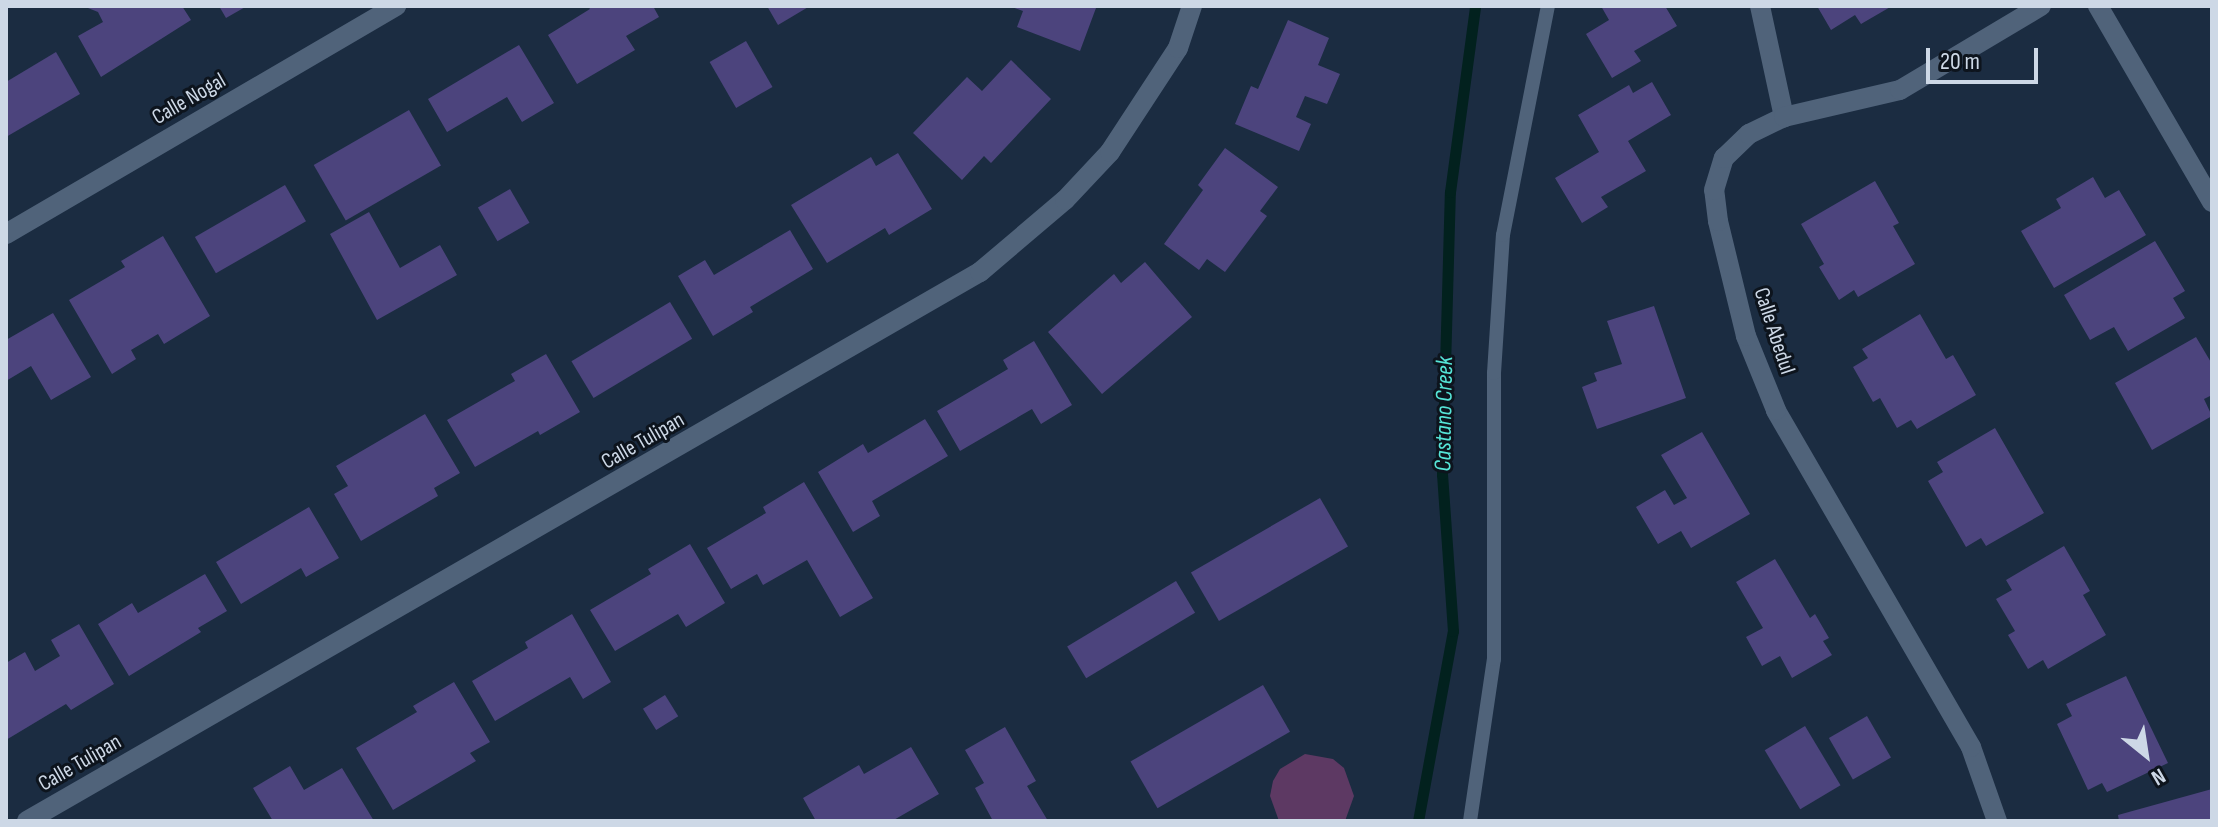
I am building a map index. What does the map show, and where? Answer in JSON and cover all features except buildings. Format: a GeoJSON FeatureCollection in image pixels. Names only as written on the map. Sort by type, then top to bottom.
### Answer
{"type":"FeatureCollection","features":[{"type":"Feature","properties":{"kind":"street","name":"Calle Nogal"},"geometry":{"type":"LineString","coordinates":[[6,234],[396,6]]}},
{"type":"Feature","properties":{"kind":"street","name":"Calle Tulipan"},"geometry":{"type":"LineString","coordinates":[[27,821],[837,358],[980,272],[1065,200],[1110,152],[1178,48],[1192,6]]}},
{"type":"Feature","properties":{"kind":"street"},"geometry":{"type":"LineString","coordinates":[[1760,6],[1784,117]]}},
{"type":"Feature","properties":{"kind":"street","name":"Calle Abedul"},"geometry":{"type":"LineString","coordinates":[[1997,821],[1971,747],[1776,410],[1746,336],[1718,221],[1714,190],[1724,158],[1749,134],[1784,117],[1900,90],[2041,6]]}},
{"type":"Feature","properties":{"kind":"street"},"geometry":{"type":"LineString","coordinates":[[2098,6],[2212,202]]}},
{"type":"Feature","properties":{"kind":"lane"},"geometry":{"type":"LineString","coordinates":[[1470,821],[1494,659],[1494,373],[1503,235],[1548,6]]}},
{"type":"Feature","properties":{"kind":"shaded area"},"geometry":{"type":"Polygon","coordinates":[[[1305,754],[1333,759],[1344,768],[1354,796],[1345,821],[1279,821],[1270,796],[1273,781],[1280,769],[1305,754]]]}},
{"type":"Feature","properties":{"kind":"waterway","name":"Castano Creek"},"geometry":{"type":"LineString","coordinates":[[1418,821],[1453,631],[1442,474],[1450,192],[1475,6]]}}]}
